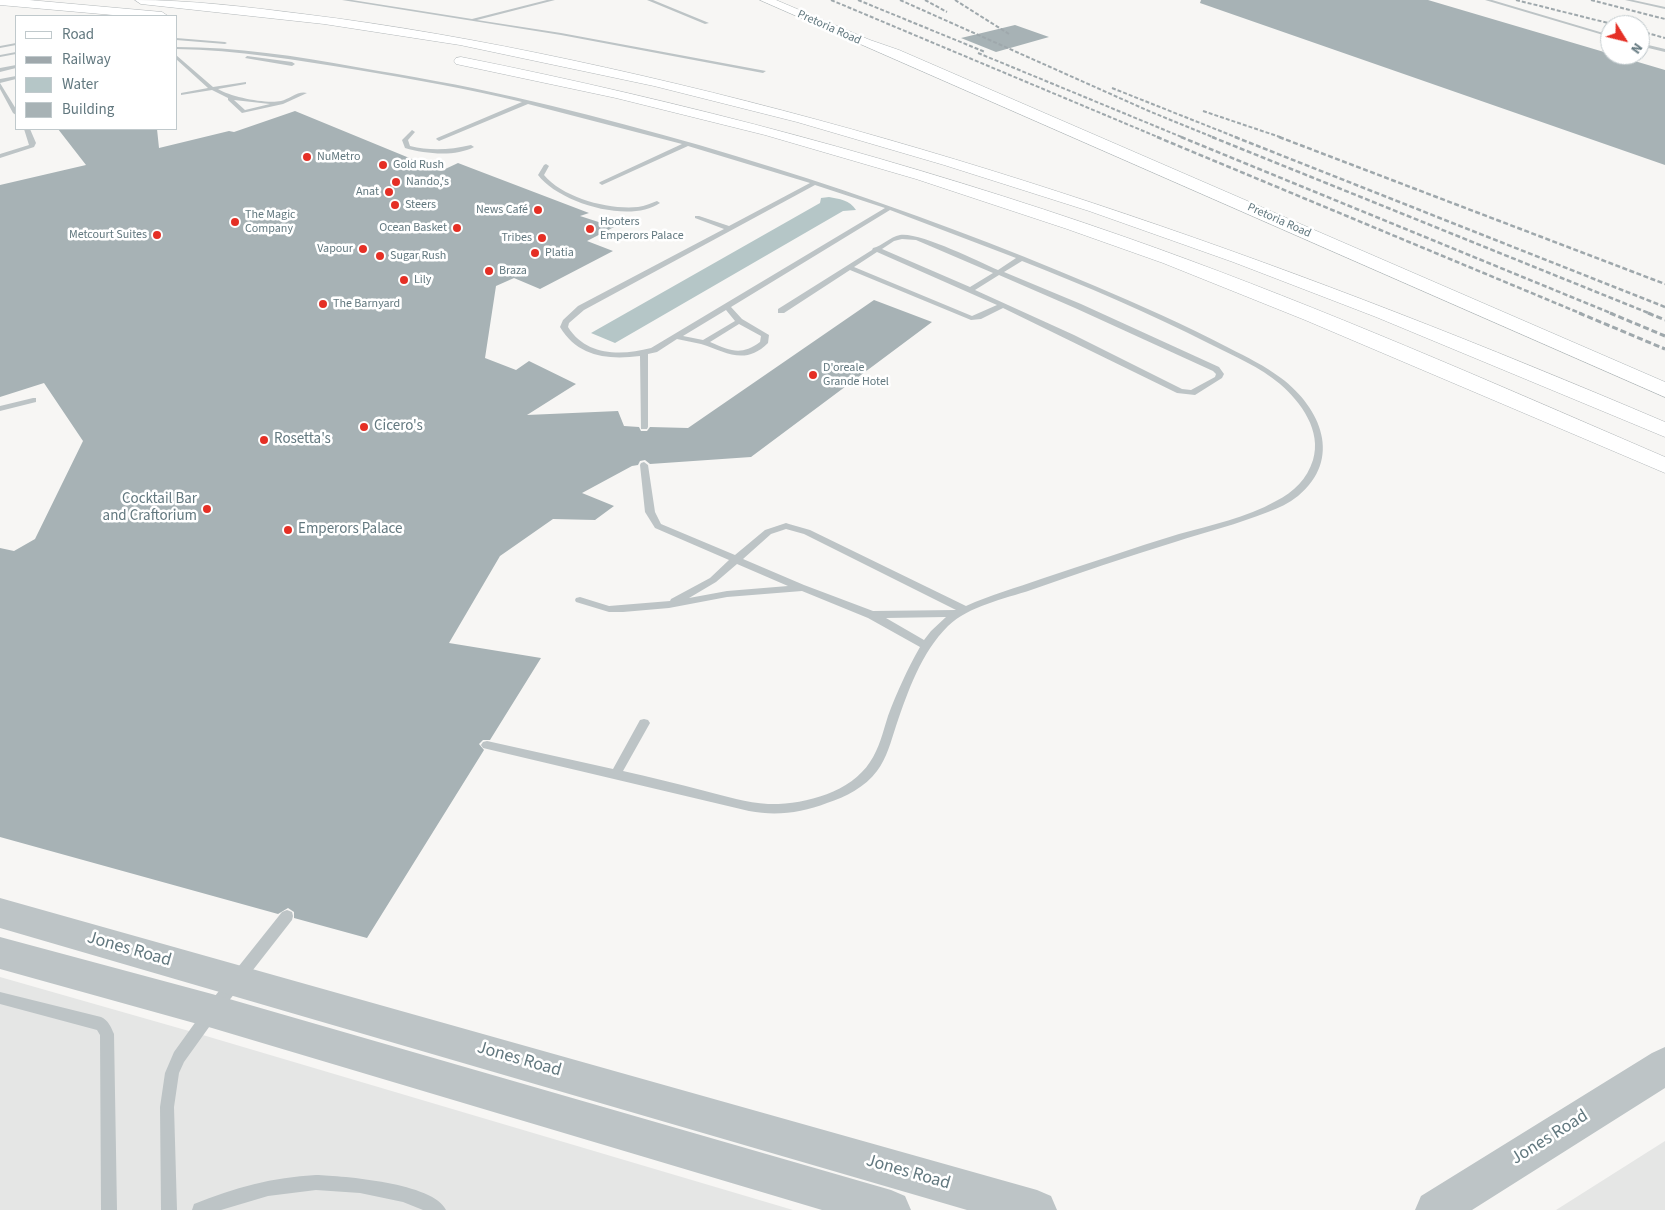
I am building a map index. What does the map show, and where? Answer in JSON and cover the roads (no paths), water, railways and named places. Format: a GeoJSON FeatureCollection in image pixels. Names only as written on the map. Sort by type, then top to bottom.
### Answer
{"type":"FeatureCollection","features":[{"type":"Feature","properties":{"kind":"main road"},"geometry":{"type":"LineString","coordinates":[[141,0],[308,18],[501,49],[612,72],[852,132],[1049,192],[1309,284],[1665,430]]}},
{"type":"Feature","properties":{"kind":"main road","name":"Pretoria Road"},"geometry":{"type":"LineString","coordinates":[[766,0],[864,44],[894,53],[1665,390]]}},
{"type":"Feature","properties":{"kind":"main road","name":"Pretoria Road"},"geometry":{"type":"LineString","coordinates":[[783,0],[876,41],[894,53]]}},
{"type":"Feature","properties":{"kind":"main road"},"geometry":{"type":"LineString","coordinates":[[0,1],[151,15]]}},
{"type":"Feature","properties":{"kind":"main road"},"geometry":{"type":"LineString","coordinates":[[178,18],[304,34]]}},
{"type":"Feature","properties":{"kind":"main road"},"geometry":{"type":"LineString","coordinates":[[443,57],[555,79],[712,116],[845,152],[1066,222],[1339,326],[1665,466]]}},
{"type":"Feature","properties":{"kind":"street","name":"Jones Road"},"geometry":{"type":"LineString","coordinates":[[0,914],[237,980],[1036,1210]]}},
{"type":"Feature","properties":{"kind":"street"},"geometry":{"type":"LineString","coordinates":[[0,953],[212,1011],[891,1210]]}},
{"type":"Feature","properties":{"kind":"street","name":"Jones Road"},"geometry":{"type":"LineString","coordinates":[[1435,1210],[1665,1066]]}},
{"type":"Feature","properties":{"kind":"lane"},"geometry":{"type":"LineString","coordinates":[[344,0],[556,33],[763,71]]}},
{"type":"Feature","properties":{"kind":"lane"},"geometry":{"type":"LineString","coordinates":[[468,20],[553,0]]}},
{"type":"Feature","properties":{"kind":"lane"},"geometry":{"type":"LineString","coordinates":[[649,0],[707,23]]}},
{"type":"Feature","properties":{"kind":"lane"},"geometry":{"type":"LineString","coordinates":[[1487,0],[1600,33]]}},
{"type":"Feature","properties":{"kind":"lane"},"geometry":{"type":"LineString","coordinates":[[1629,0],[1665,8]]}},
{"type":"Feature","properties":{"kind":"lane"},"geometry":{"type":"LineString","coordinates":[[178,39],[230,44],[244,47],[249,51]]}},
{"type":"Feature","properties":{"kind":"lane"},"geometry":{"type":"LineString","coordinates":[[0,47],[15,44]]}},
{"type":"Feature","properties":{"kind":"lane"},"geometry":{"type":"LineString","coordinates":[[1650,47],[1665,51]]}},
{"type":"Feature","properties":{"kind":"lane"},"geometry":{"type":"LineString","coordinates":[[178,48],[249,51],[383,73],[524,103],[687,144],[890,208],[1022,258],[1196,333],[1260,367],[1281,381],[1310,412],[1317,428],[1320,444],[1319,458],[1306,481],[1288,498],[1277,504],[979,604],[944,623],[926,646],[895,710],[880,756],[870,770],[856,783],[818,803],[767,809],[487,745]]}},
{"type":"Feature","properties":{"kind":"lane"},"geometry":{"type":"LineString","coordinates":[[0,56],[15,53]]}},
{"type":"Feature","properties":{"kind":"lane"},"geometry":{"type":"LineString","coordinates":[[178,55],[230,55],[302,65],[524,103]]}},
{"type":"Feature","properties":{"kind":"lane"},"geometry":{"type":"LineString","coordinates":[[178,57],[209,88],[229,98],[244,112],[281,103],[304,93]]}},
{"type":"Feature","properties":{"kind":"lane"},"geometry":{"type":"LineString","coordinates":[[0,70],[15,67]]}},
{"type":"Feature","properties":{"kind":"lane"},"geometry":{"type":"LineString","coordinates":[[15,78],[0,83],[15,111]]}},
{"type":"Feature","properties":{"kind":"lane"},"geometry":{"type":"LineString","coordinates":[[183,94],[244,82]]}},
{"type":"Feature","properties":{"kind":"lane"},"geometry":{"type":"LineString","coordinates":[[229,98],[252,102],[281,103]]}},
{"type":"Feature","properties":{"kind":"lane"},"geometry":{"type":"LineString","coordinates":[[439,139],[524,103]]}},
{"type":"Feature","properties":{"kind":"lane"},"geometry":{"type":"LineString","coordinates":[[0,156],[32,146],[33,144],[27,130]]}},
{"type":"Feature","properties":{"kind":"lane"},"geometry":{"type":"LineString","coordinates":[[412,132],[405,140],[407,147],[416,150],[435,152],[471,147]]}},
{"type":"Feature","properties":{"kind":"lane"},"geometry":{"type":"LineString","coordinates":[[602,183],[687,144]]}},
{"type":"Feature","properties":{"kind":"lane"},"geometry":{"type":"LineString","coordinates":[[546,166],[541,175],[548,185],[585,201],[606,207],[624,209],[645,208],[657,203]]}},
{"type":"Feature","properties":{"kind":"lane"},"geometry":{"type":"LineString","coordinates":[[814,183],[581,308],[566,322],[564,327],[570,338],[586,348],[611,355],[644,353],[677,337],[890,208]]}},
{"type":"Feature","properties":{"kind":"lane"},"geometry":{"type":"LineString","coordinates":[[697,217],[729,228]]}},
{"type":"Feature","properties":{"kind":"lane"},"geometry":{"type":"LineString","coordinates":[[781,311],[875,249],[902,236],[917,238],[999,271],[1216,369],[1220,374],[1218,378],[1192,393],[1180,391],[970,290],[875,249]]}},
{"type":"Feature","properties":{"kind":"lane"},"geometry":{"type":"LineString","coordinates":[[970,290],[1022,258]]}},
{"type":"Feature","properties":{"kind":"lane"},"geometry":{"type":"LineString","coordinates":[[848,267],[972,318],[1004,306]]}},
{"type":"Feature","properties":{"kind":"lane"},"geometry":{"type":"LineString","coordinates":[[677,337],[704,343],[738,355],[750,352],[764,342],[765,335],[739,321],[726,307]]}},
{"type":"Feature","properties":{"kind":"lane"},"geometry":{"type":"LineString","coordinates":[[704,343],[739,321]]}},
{"type":"Feature","properties":{"kind":"lane"},"geometry":{"type":"LineString","coordinates":[[644,353],[644,427]]}},
{"type":"Feature","properties":{"kind":"lane"},"geometry":{"type":"LineString","coordinates":[[0,409],[32,400]]}},
{"type":"Feature","properties":{"kind":"lane"},"geometry":{"type":"LineString","coordinates":[[644,465],[650,512],[658,526],[803,588],[872,615],[926,646]]}},
{"type":"Feature","properties":{"kind":"lane"},"geometry":{"type":"LineString","coordinates":[[669,605],[713,580],[768,532],[786,526],[796,528],[962,612]]}},
{"type":"Feature","properties":{"kind":"lane"},"geometry":{"type":"LineString","coordinates":[[580,600],[609,609],[669,605],[727,594],[803,588]]}},
{"type":"Feature","properties":{"kind":"lane"},"geometry":{"type":"LineString","coordinates":[[872,615],[962,612]]}},
{"type":"Feature","properties":{"kind":"lane"},"geometry":{"type":"LineString","coordinates":[[616,774],[644,723]]}},
{"type":"Feature","properties":{"kind":"lane"},"geometry":{"type":"LineString","coordinates":[[169,1210],[167,1116],[172,1073],[179,1057],[212,1011],[287,916]]}},
{"type":"Feature","properties":{"kind":"lane"},"geometry":{"type":"LineString","coordinates":[[0,998],[101,1024],[106,1034],[109,1210]]}},
{"type":"Feature","properties":{"kind":"lane"},"geometry":{"type":"LineString","coordinates":[[200,1210],[277,1186],[318,1182],[396,1191],[424,1200],[438,1210]]}},
{"type":"Feature","properties":{"kind":"water"},"geometry":{"type":"Polygon","coordinates":[[[829,197],[847,202],[856,210],[843,211],[615,343],[591,333],[820,203],[821,198],[829,197]]]}},
{"type":"Feature","properties":{"kind":"railway"},"geometry":{"type":"LineString","coordinates":[[831,0],[1160,138]]}},
{"type":"Feature","properties":{"kind":"railway"},"geometry":{"type":"LineString","coordinates":[[858,0],[985,52]]}},
{"type":"Feature","properties":{"kind":"railway"},"geometry":{"type":"LineString","coordinates":[[900,0],[1151,112],[1215,138]]}},
{"type":"Feature","properties":{"kind":"railway"},"geometry":{"type":"LineString","coordinates":[[925,0],[947,12]]}},
{"type":"Feature","properties":{"kind":"railway"},"geometry":{"type":"LineString","coordinates":[[955,0],[1009,34]]}},
{"type":"Feature","properties":{"kind":"railway"},"geometry":{"type":"LineString","coordinates":[[1516,0],[1600,21]]}},
{"type":"Feature","properties":{"kind":"railway"},"geometry":{"type":"LineString","coordinates":[[1591,0],[1665,19]]}},
{"type":"Feature","properties":{"kind":"railway"},"geometry":{"type":"LineString","coordinates":[[1650,34],[1665,38]]}},
{"type":"Feature","properties":{"kind":"railway"},"geometry":{"type":"LineString","coordinates":[[978,53],[1184,138]]}},
{"type":"Feature","properties":{"kind":"railway"},"geometry":{"type":"LineString","coordinates":[[1112,88],[1238,138]]}},
{"type":"Feature","properties":{"kind":"railway"},"geometry":{"type":"LineString","coordinates":[[1203,111],[1283,138]]}},
{"type":"Feature","properties":{"kind":"railway"},"geometry":{"type":"LineString","coordinates":[[1157,137],[1582,314]]}},
{"type":"Feature","properties":{"kind":"railway"},"geometry":{"type":"LineString","coordinates":[[1181,137],[1613,314]]}},
{"type":"Feature","properties":{"kind":"railway"},"geometry":{"type":"LineString","coordinates":[[1212,137],[1651,314]]}},
{"type":"Feature","properties":{"kind":"railway"},"geometry":{"type":"LineString","coordinates":[[1235,137],[1665,307]]}},
{"type":"Feature","properties":{"kind":"railway"},"geometry":{"type":"LineString","coordinates":[[1279,137],[1665,284]]}},
{"type":"Feature","properties":{"kind":"railway"},"geometry":{"type":"LineString","coordinates":[[1579,313],[1665,349]]}},
{"type":"Feature","properties":{"kind":"railway"},"geometry":{"type":"LineString","coordinates":[[1610,313],[1665,336]]}},
{"type":"Feature","properties":{"kind":"railway"},"geometry":{"type":"LineString","coordinates":[[1648,313],[1665,320]]}},
{"type":"Feature","properties":{"kind":"place","name":"NuMetro"},"geometry":{"type":"Point","coordinates":[307,157]}},
{"type":"Feature","properties":{"kind":"place","name":"Gold Rush"},"geometry":{"type":"Point","coordinates":[383,165]}},
{"type":"Feature","properties":{"kind":"place","name":"Nando,'s"},"geometry":{"type":"Point","coordinates":[396,182]}},
{"type":"Feature","properties":{"kind":"place","name":"Anat"},"geometry":{"type":"Point","coordinates":[389,192]}},
{"type":"Feature","properties":{"kind":"place","name":"Steers"},"geometry":{"type":"Point","coordinates":[395,205]}},
{"type":"Feature","properties":{"kind":"place","name":"News Café"},"geometry":{"type":"Point","coordinates":[538,210]}},
{"type":"Feature","properties":{"kind":"place","name":"The Magic Company"},"geometry":{"type":"Point","coordinates":[235,222]}},
{"type":"Feature","properties":{"kind":"place","name":"Ocean Basket"},"geometry":{"type":"Point","coordinates":[457,228]}},
{"type":"Feature","properties":{"kind":"place","name":"Hooters Emperors Palace"},"geometry":{"type":"Point","coordinates":[590,229]}},
{"type":"Feature","properties":{"kind":"place","name":"Metcourt Suites"},"geometry":{"type":"Point","coordinates":[157,235]}},
{"type":"Feature","properties":{"kind":"place","name":"Tribes"},"geometry":{"type":"Point","coordinates":[542,238]}},
{"type":"Feature","properties":{"kind":"place","name":"Vapour"},"geometry":{"type":"Point","coordinates":[363,249]}},
{"type":"Feature","properties":{"kind":"place","name":"Platia"},"geometry":{"type":"Point","coordinates":[535,253]}},
{"type":"Feature","properties":{"kind":"place","name":"Sugar Rush"},"geometry":{"type":"Point","coordinates":[380,256]}},
{"type":"Feature","properties":{"kind":"place","name":"Braza"},"geometry":{"type":"Point","coordinates":[489,271]}},
{"type":"Feature","properties":{"kind":"place","name":"Lily"},"geometry":{"type":"Point","coordinates":[404,280]}},
{"type":"Feature","properties":{"kind":"place","name":"The Barnyard"},"geometry":{"type":"Point","coordinates":[323,304]}},
{"type":"Feature","properties":{"kind":"place","name":"D'oreale Grande Hotel"},"geometry":{"type":"Point","coordinates":[813,375]}},
{"type":"Feature","properties":{"kind":"place","name":"Cicero's"},"geometry":{"type":"Point","coordinates":[364,427]}},
{"type":"Feature","properties":{"kind":"place","name":"Rosetta's"},"geometry":{"type":"Point","coordinates":[264,440]}},
{"type":"Feature","properties":{"kind":"place","name":"Cocktail Bar and Craftorium"},"geometry":{"type":"Point","coordinates":[207,509]}},
{"type":"Feature","properties":{"kind":"place","name":"Emperors Palace"},"geometry":{"type":"Point","coordinates":[288,530]}}]}
